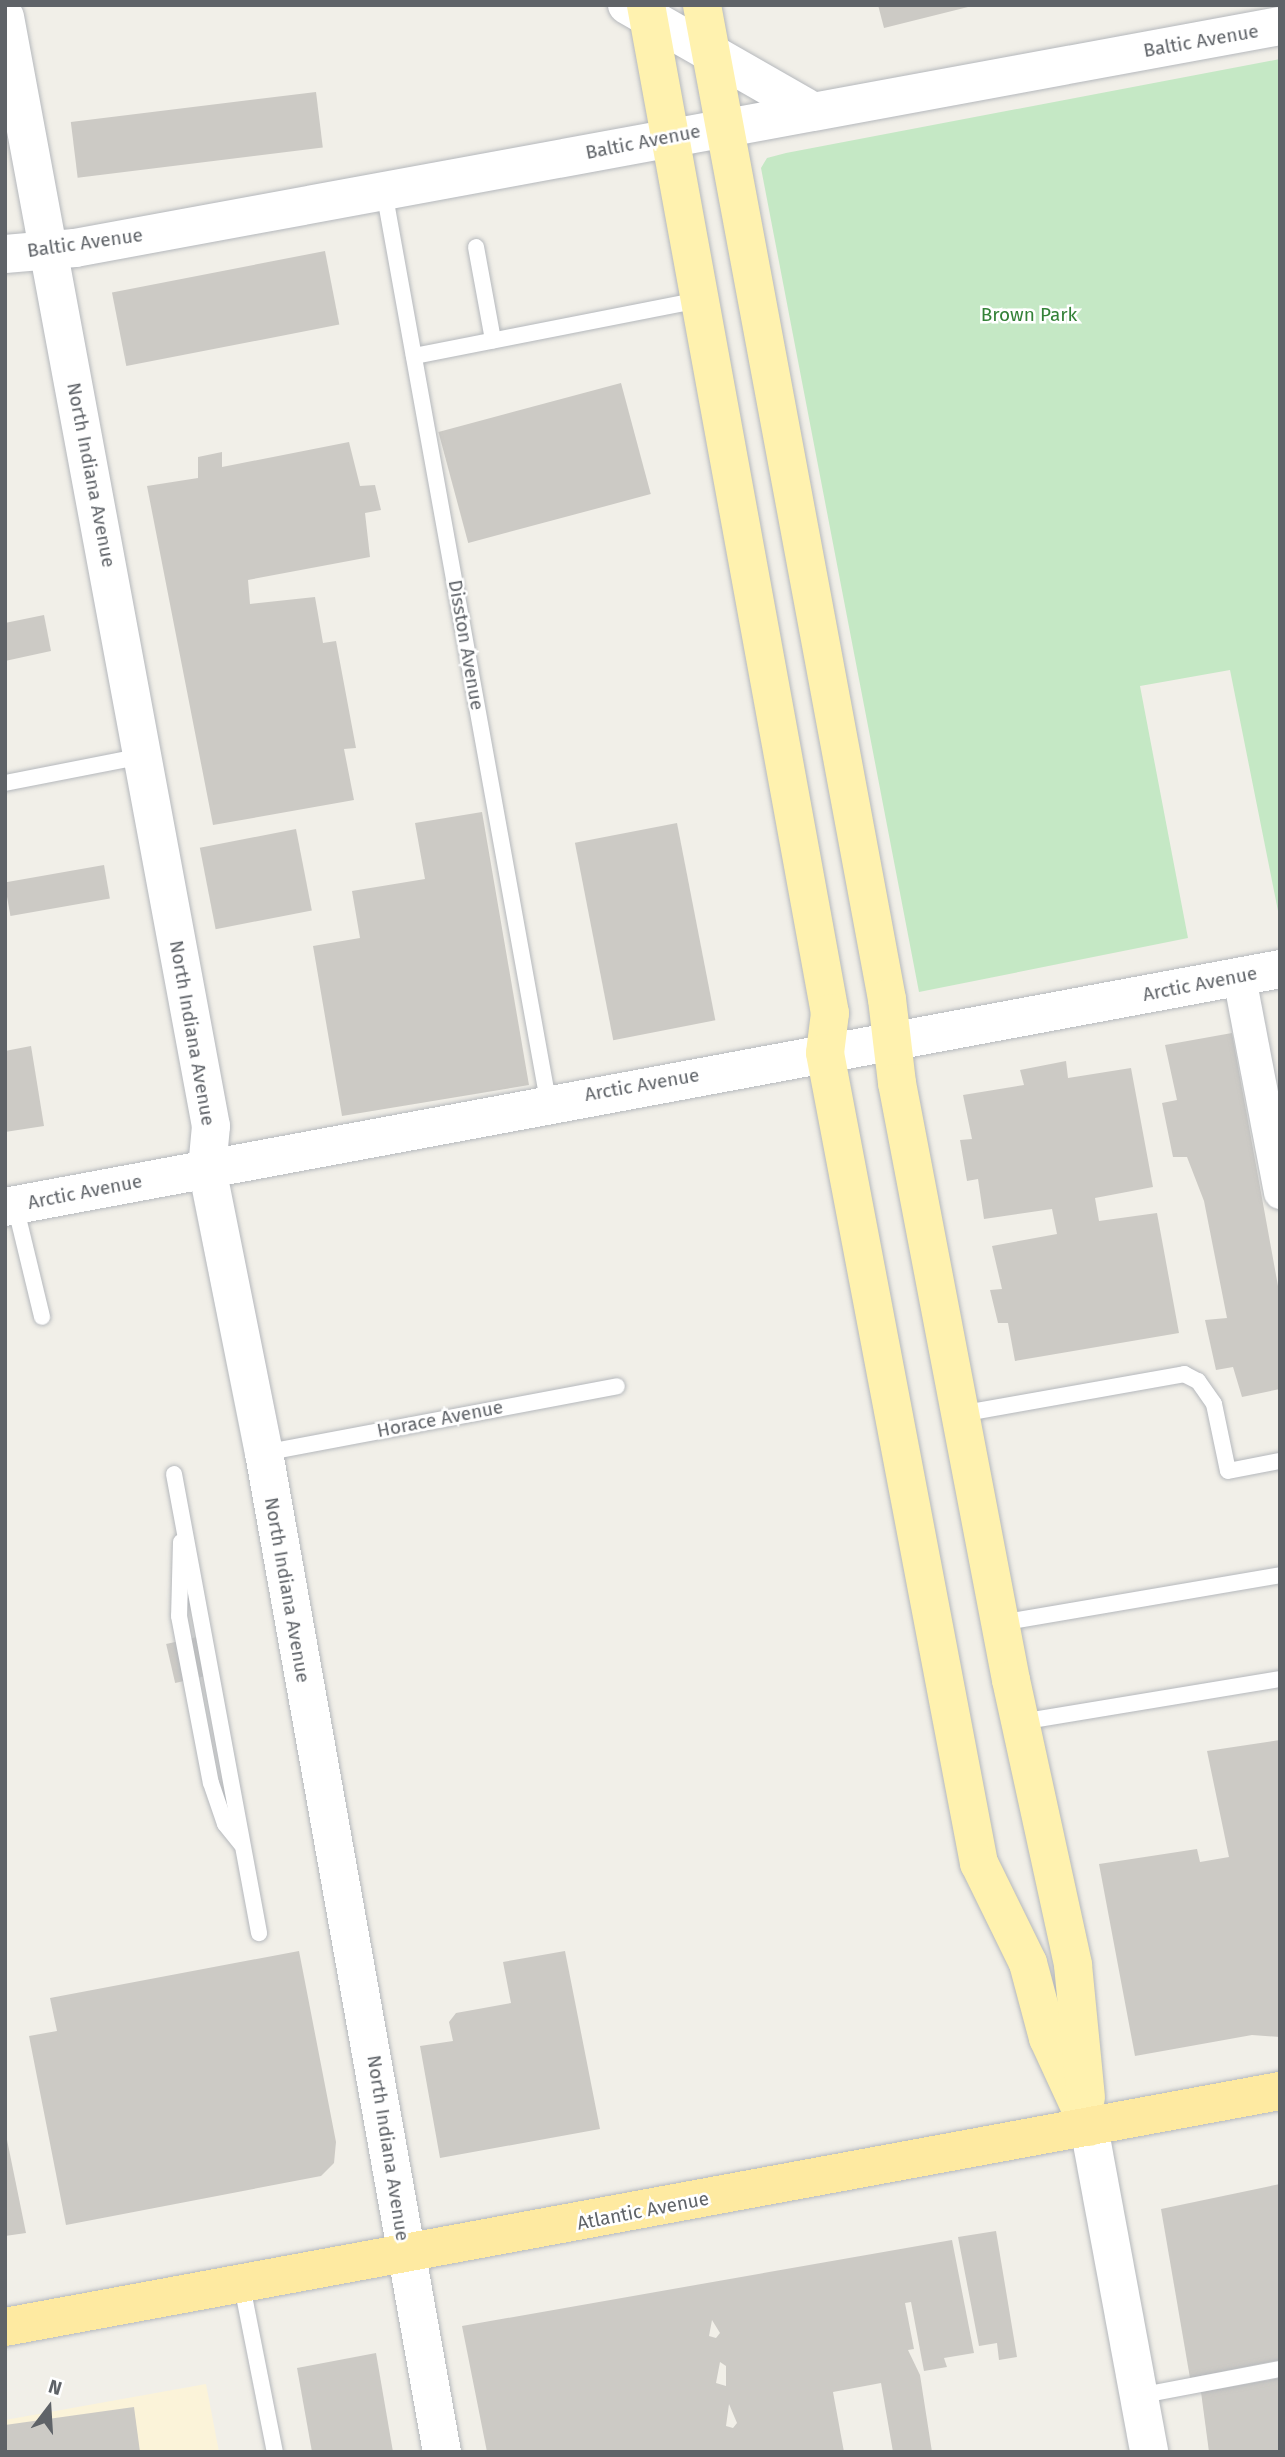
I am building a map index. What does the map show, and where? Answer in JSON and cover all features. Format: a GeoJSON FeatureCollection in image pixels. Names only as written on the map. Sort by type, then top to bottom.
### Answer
{"type":"FeatureCollection","features":[{"type":"Feature","properties":{"kind":"highway","name":"Atlantic Avenue"},"geometry":{"type":"LineString","coordinates":[[5,2327],[406,2256],[1280,2091]]}},
{"type":"Feature","properties":{"kind":"main road"},"geometry":{"type":"LineString","coordinates":[[702,5],[887,999],[890,1042],[960,1414],[1020,1722],[1073,1965],[1089,2127]]}},
{"type":"Feature","properties":{"kind":"main road"},"geometry":{"type":"LineString","coordinates":[[640,9],[669,137],[830,1013],[825,1053],[979,1863],[988,1893],[1028,1963],[1048,2038],[1089,2127]]}},
{"type":"Feature","properties":{"kind":"street"},"geometry":{"type":"LineString","coordinates":[[640,9],[811,111]]}},
{"type":"Feature","properties":{"kind":"street","name":"North Indiana Avenue"},"geometry":{"type":"LineString","coordinates":[[5,17],[211,1126],[207,1168],[264,1453],[442,2452]]}},
{"type":"Feature","properties":{"kind":"street","name":"Baltic Avenue"},"geometry":{"type":"LineString","coordinates":[[5,254],[47,250],[1280,26]]}},
{"type":"Feature","properties":{"kind":"street","name":"Arctic Avenue"},"geometry":{"type":"LineString","coordinates":[[10,1206],[548,1101],[890,1042],[1280,969]]}},
{"type":"Feature","properties":{"kind":"street"},"geometry":{"type":"LineString","coordinates":[[1239,977],[1280,1192]]}},
{"type":"Feature","properties":{"kind":"street"},"geometry":{"type":"LineString","coordinates":[[1089,2127],[1149,2452]]}},
{"type":"Feature","properties":{"kind":"lane","name":"Disston Avenue"},"geometry":{"type":"LineString","coordinates":[[384,189],[548,1101]]}},
{"type":"Feature","properties":{"kind":"lane"},"geometry":{"type":"LineString","coordinates":[[476,247],[493,340]]}},
{"type":"Feature","properties":{"kind":"lane"},"geometry":{"type":"LineString","coordinates":[[414,356],[699,300]]}},
{"type":"Feature","properties":{"kind":"lane"},"geometry":{"type":"LineString","coordinates":[[5,783],[143,757]]}},
{"type":"Feature","properties":{"kind":"lane"},"geometry":{"type":"LineString","coordinates":[[10,1206],[42,1317]]}},
{"type":"Feature","properties":{"kind":"lane"},"geometry":{"type":"LineString","coordinates":[[960,1414],[1184,1374],[1198,1381],[1214,1405],[1228,1471],[1280,1461]]}},
{"type":"Feature","properties":{"kind":"lane","name":"Horace Avenue"},"geometry":{"type":"LineString","coordinates":[[264,1453],[617,1386]]}},
{"type":"Feature","properties":{"kind":"lane"},"geometry":{"type":"LineString","coordinates":[[174,1474],[260,1933]]}},
{"type":"Feature","properties":{"kind":"lane"},"geometry":{"type":"LineString","coordinates":[[1000,1623],[1280,1575]]}},
{"type":"Feature","properties":{"kind":"lane"},"geometry":{"type":"LineString","coordinates":[[1020,1722],[1280,1679]]}},
{"type":"Feature","properties":{"kind":"lane"},"geometry":{"type":"LineString","coordinates":[[242,2286],[275,2452]]}},
{"type":"Feature","properties":{"kind":"lane"},"geometry":{"type":"LineString","coordinates":[[1138,2396],[1280,2369]]}},
{"type":"Feature","properties":{"kind":"green space","name":"Brown Park"},"geometry":{"type":"Polygon","coordinates":[[[1280,59],[1280,921],[1230,670],[1140,686],[1188,938],[919,992],[761,168],[767,158],[786,153],[1280,59]]]}},
{"type":"Feature","properties":{"kind":"sand"},"geometry":{"type":"Polygon","coordinates":[[[206,2384],[219,2452],[5,2452],[5,2420],[206,2384]]]}},
{"type":"Feature","properties":{"kind":"building"},"geometry":{"type":"Polygon","coordinates":[[[878,5],[972,5],[972,6],[884,28],[878,5]]]}},
{"type":"Feature","properties":{"kind":"building"},"geometry":{"type":"Polygon","coordinates":[[[316,92],[323,148],[78,178],[71,122],[316,92]]]}},
{"type":"Feature","properties":{"kind":"building"},"geometry":{"type":"Polygon","coordinates":[[[325,251],[339,325],[126,366],[112,292],[325,251]]]}},
{"type":"Feature","properties":{"kind":"building"},"geometry":{"type":"Polygon","coordinates":[[[621,383],[651,494],[468,543],[438,432],[621,383]]]}},
{"type":"Feature","properties":{"kind":"building"},"geometry":{"type":"Polygon","coordinates":[[[349,442],[360,486],[375,485],[381,510],[365,513],[370,557],[248,580],[250,604],[315,597],[323,643],[336,641],[356,748],[344,749],[354,800],[213,825],[147,486],[198,478],[198,457],[222,452],[222,467],[349,442]]]}},
{"type":"Feature","properties":{"kind":"building"},"geometry":{"type":"Polygon","coordinates":[[[44,615],[51,651],[5,661],[5,623],[44,615]]]}},
{"type":"Feature","properties":{"kind":"building"},"geometry":{"type":"Polygon","coordinates":[[[482,812],[529,1085],[342,1116],[313,946],[360,938],[352,891],[425,879],[415,823],[482,812]]]}},
{"type":"Feature","properties":{"kind":"building"},"geometry":{"type":"Polygon","coordinates":[[[677,823],[715,1020],[613,1040],[575,843],[677,823]]]}},
{"type":"Feature","properties":{"kind":"building"},"geometry":{"type":"Polygon","coordinates":[[[296,829],[312,910],[216,929],[200,848],[296,829]]]}},
{"type":"Feature","properties":{"kind":"building"},"geometry":{"type":"Polygon","coordinates":[[[104,865],[110,898],[10,916],[5,882],[104,865]]]}},
{"type":"Feature","properties":{"kind":"building"},"geometry":{"type":"Polygon","coordinates":[[[1232,1033],[1280,1297],[1280,1389],[1242,1397],[1233,1367],[1216,1370],[1205,1320],[1227,1318],[1204,1201],[1187,1157],[1173,1157],[1162,1103],[1177,1100],[1165,1045],[1232,1033]]]}},
{"type":"Feature","properties":{"kind":"building"},"geometry":{"type":"Polygon","coordinates":[[[31,1046],[44,1126],[5,1132],[5,1051],[31,1046]]]}},
{"type":"Feature","properties":{"kind":"building"},"geometry":{"type":"Polygon","coordinates":[[[1066,1061],[1068,1078],[1131,1068],[1153,1187],[1095,1198],[1099,1221],[1157,1213],[1179,1333],[1015,1361],[1008,1323],[998,1323],[990,1290],[1002,1289],[992,1246],[1057,1234],[1052,1209],[984,1219],[978,1179],[967,1181],[960,1140],[972,1139],[963,1095],[1024,1085],[1020,1070],[1066,1061]]]}},
{"type":"Feature","properties":{"kind":"building"},"geometry":{"type":"Polygon","coordinates":[[[210,1634],[219,1673],[175,1683],[166,1644],[210,1634]]]}},
{"type":"Feature","properties":{"kind":"building"},"geometry":{"type":"Polygon","coordinates":[[[1280,1740],[1280,2037],[1252,2035],[1135,2056],[1099,1864],[1197,1849],[1200,1862],[1229,1857],[1207,1751],[1280,1740]]]}},
{"type":"Feature","properties":{"kind":"building"},"geometry":{"type":"Polygon","coordinates":[[[299,1951],[336,2142],[334,2163],[321,2176],[66,2225],[29,2036],[57,2031],[50,1998],[299,1951]]]}},
{"type":"Feature","properties":{"kind":"building"},"geometry":{"type":"Polygon","coordinates":[[[565,1951],[600,2129],[440,2158],[420,2046],[453,2041],[449,2022],[456,2013],[511,2003],[503,1962],[565,1951]]]}},
{"type":"Feature","properties":{"kind":"building"},"geometry":{"type":"Polygon","coordinates":[[[5,2130],[26,2233],[5,2236],[5,2130]]]}},
{"type":"Feature","properties":{"kind":"building"},"geometry":{"type":"Polygon","coordinates":[[[1280,2184],[1280,2360],[1190,2378],[1161,2209],[1280,2184]]]}},
{"type":"Feature","properties":{"kind":"building"},"geometry":{"type":"Polygon","coordinates":[[[996,2231],[1017,2357],[999,2360],[997,2343],[979,2346],[958,2237],[996,2231]]]}},
{"type":"Feature","properties":{"kind":"building"},"geometry":{"type":"Polygon","coordinates":[[[952,2240],[974,2353],[944,2358],[947,2367],[924,2371],[911,2302],[905,2303],[914,2349],[908,2350],[920,2375],[932,2452],[893,2452],[881,2383],[833,2392],[844,2452],[487,2452],[462,2326],[952,2240]],[[712,2320],[709,2336],[716,2338],[720,2333],[712,2320]],[[720,2362],[716,2383],[726,2386],[726,2366],[720,2362]],[[729,2404],[726,2426],[733,2428],[737,2423],[729,2404]]]}},
{"type":"Feature","properties":{"kind":"building"},"geometry":{"type":"Polygon","coordinates":[[[376,2353],[393,2452],[312,2452],[297,2368],[376,2353]]]}},
{"type":"Feature","properties":{"kind":"building"},"geometry":{"type":"Polygon","coordinates":[[[1280,2378],[1280,2452],[1209,2452],[1201,2392],[1280,2378]]]}},
{"type":"Feature","properties":{"kind":"building"},"geometry":{"type":"Polygon","coordinates":[[[134,2407],[140,2452],[5,2452],[5,2425],[134,2407]]]}}]}
